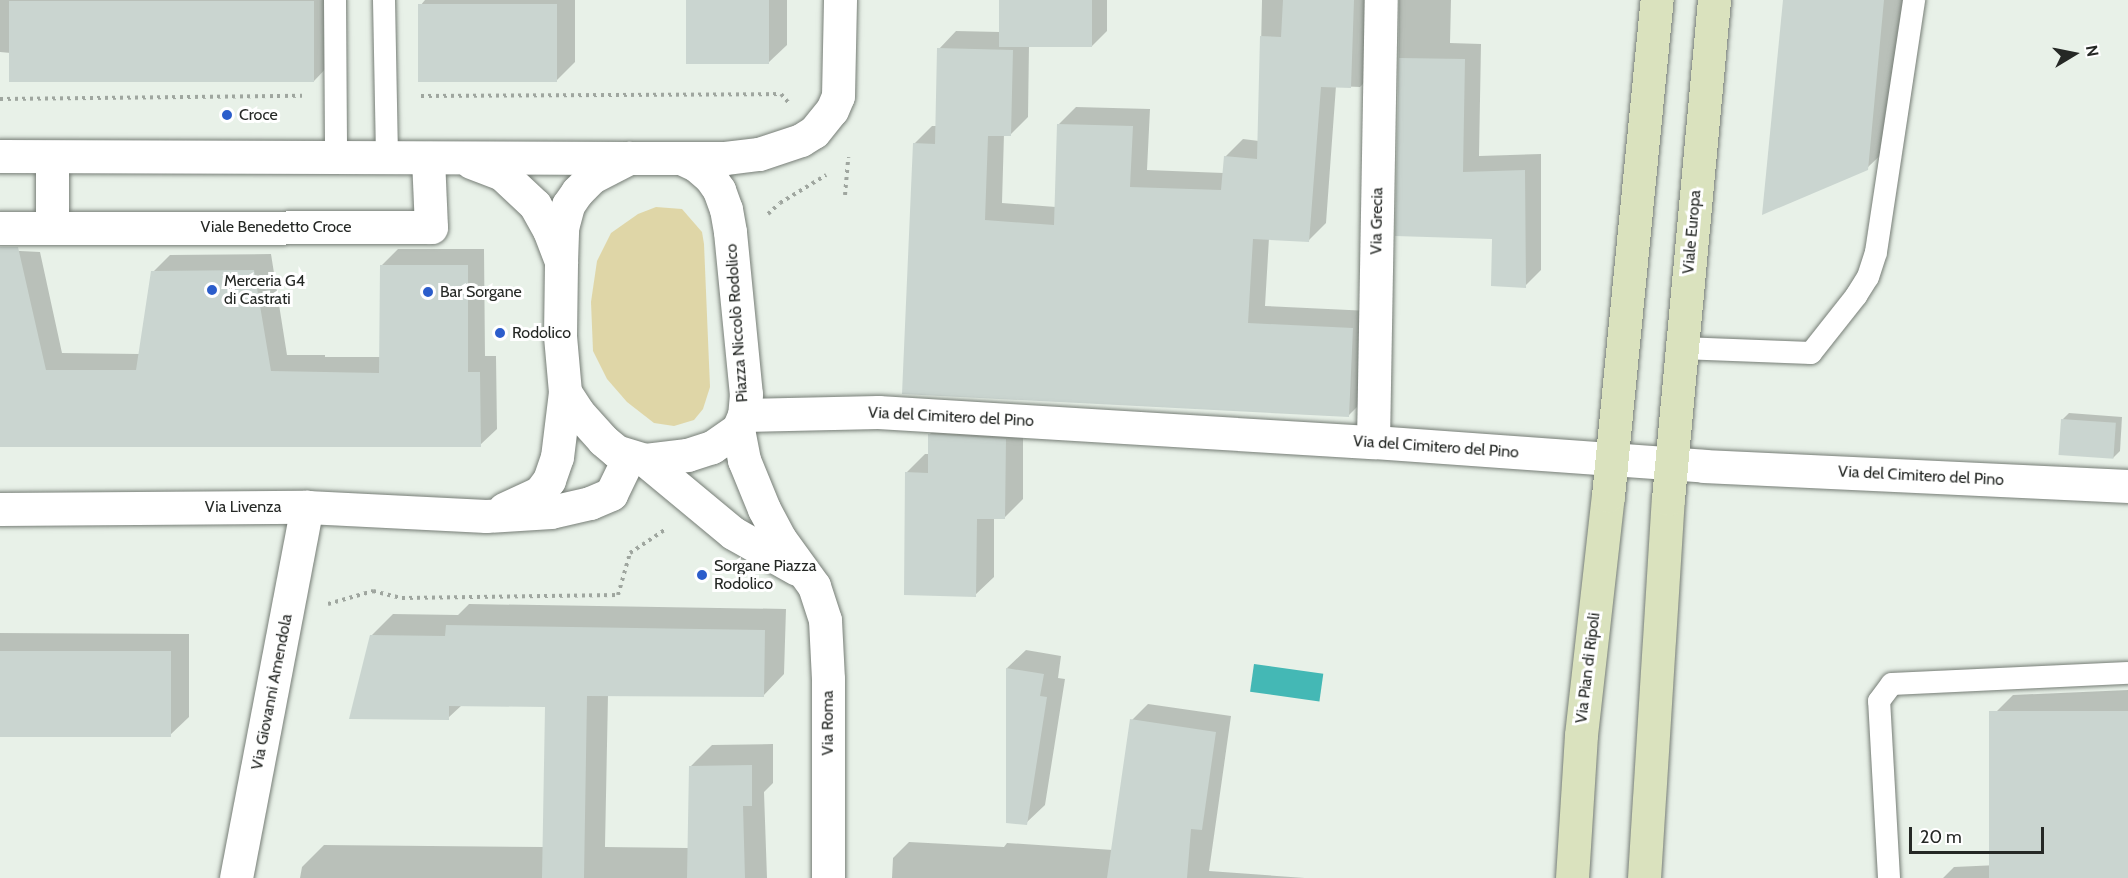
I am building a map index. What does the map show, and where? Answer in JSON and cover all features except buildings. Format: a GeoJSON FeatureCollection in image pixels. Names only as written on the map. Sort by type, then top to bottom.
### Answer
{"type":"FeatureCollection","features":[{"type":"Feature","properties":{"kind":"main road"},"geometry":{"type":"LineString","coordinates":[[1612,460],[1658,0]]}},
{"type":"Feature","properties":{"kind":"main road","name":"Viale Europa"},"geometry":{"type":"LineString","coordinates":[[1671,464],[1714,0]]}},
{"type":"Feature","properties":{"kind":"main road","name":"Via Pian di Ripoli"},"geometry":{"type":"LineString","coordinates":[[1572,878],[1581,735],[1612,460]]}},
{"type":"Feature","properties":{"kind":"main road"},"geometry":{"type":"LineString","coordinates":[[1644,878],[1671,464]]}},
{"type":"Feature","properties":{"kind":"street"},"geometry":{"type":"LineString","coordinates":[[0,156],[681,158],[759,154],[801,140],[814,132],[832,110],[838,96],[840,0]]}},
{"type":"Feature","properties":{"kind":"street","name":"Via Grecia"},"geometry":{"type":"LineString","coordinates":[[1373,442],[1381,0]]}},
{"type":"Feature","properties":{"kind":"street"},"geometry":{"type":"LineString","coordinates":[[52,157],[52,228]]}},
{"type":"Feature","properties":{"kind":"street"},"geometry":{"type":"LineString","coordinates":[[440,158],[484,165],[502,174],[535,205],[549,231],[561,262]]}},
{"type":"Feature","properties":{"kind":"street","name":"Viale Benedetto Croce"},"geometry":{"type":"LineString","coordinates":[[0,228],[431,227],[440,158]]}},
{"type":"Feature","properties":{"kind":"street"},"geometry":{"type":"LineString","coordinates":[[629,158],[592,177],[568,205],[562,228],[561,262],[560,336],[565,392],[578,412],[603,440],[637,459],[733,533],[803,573]]}},
{"type":"Feature","properties":{"kind":"street","name":"Piazza Niccolò Rodolico"},"geometry":{"type":"LineString","coordinates":[[681,158],[696,165],[710,177],[719,190],[726,209],[746,394],[741,422]]}},
{"type":"Feature","properties":{"kind":"street","name":"Via Livenza"},"geometry":{"type":"LineString","coordinates":[[486,516],[540,492],[549,480],[558,449],[565,392]]}},
{"type":"Feature","properties":{"kind":"street","name":"Via del Cimitero del Pino"},"geometry":{"type":"LineString","coordinates":[[741,422],[878,412],[1373,442],[1671,464],[2128,486]]}},
{"type":"Feature","properties":{"kind":"street"},"geometry":{"type":"LineString","coordinates":[[637,459],[687,455],[712,447],[741,422]]}},
{"type":"Feature","properties":{"kind":"street","name":"Via Roma"},"geometry":{"type":"LineString","coordinates":[[741,422],[744,460],[764,509],[780,539],[813,586],[820,604],[828,645],[828,878]]}},
{"type":"Feature","properties":{"kind":"street","name":"Via Livenza"},"geometry":{"type":"LineString","coordinates":[[0,509],[308,507],[486,516],[551,512],[590,503],[611,494],[637,459]]}},
{"type":"Feature","properties":{"kind":"street","name":"Via Giovanni Amendola"},"geometry":{"type":"LineString","coordinates":[[236,878],[308,507]]}},
{"type":"Feature","properties":{"kind":"lane"},"geometry":{"type":"LineString","coordinates":[[335,0],[336,158]]}},
{"type":"Feature","properties":{"kind":"lane"},"geometry":{"type":"LineString","coordinates":[[384,0],[387,158]]}},
{"type":"Feature","properties":{"kind":"lane"},"geometry":{"type":"LineString","coordinates":[[1681,348],[1811,353],[1856,296],[1868,277],[1876,252],[1914,0]]}},
{"type":"Feature","properties":{"kind":"lane"},"geometry":{"type":"LineString","coordinates":[[1889,878],[1879,701],[1892,684],[2128,674]]}},
{"type":"Feature","properties":{"kind":"path"},"geometry":{"type":"LineString","coordinates":[[845,195],[848,147]]}},
{"type":"Feature","properties":{"kind":"path"},"geometry":{"type":"LineString","coordinates":[[764,221],[769,212],[780,203],[814,185],[830,172]]}},
{"type":"Feature","properties":{"kind":"path"},"geometry":{"type":"LineString","coordinates":[[287,616],[374,591],[402,598],[618,595],[630,553],[699,507]]}},
{"type":"Feature","properties":{"kind":"shaded area"},"geometry":{"type":"Polygon","coordinates":[[[656,207],[682,209],[702,232],[704,244],[710,387],[703,409],[694,420],[674,426],[654,423],[627,402],[607,379],[593,351],[591,302],[597,261],[611,233],[638,214],[656,207]]]}},
{"type":"Feature","properties":{"kind":"water"},"geometry":{"type":"Polygon","coordinates":[[[1254,664],[1323,674],[1319,701],[1250,692],[1254,664]]]}},
{"type":"Feature","properties":{"kind":"place","name":"Croce"},"geometry":{"type":"Point","coordinates":[227,115]}},
{"type":"Feature","properties":{"kind":"place","name":"Merceria G4 di Castrati"},"geometry":{"type":"Point","coordinates":[212,290]}},
{"type":"Feature","properties":{"kind":"place","name":"Bar Sorgane"},"geometry":{"type":"Point","coordinates":[428,292]}},
{"type":"Feature","properties":{"kind":"place","name":"Rodolico"},"geometry":{"type":"Point","coordinates":[500,333]}},
{"type":"Feature","properties":{"kind":"place","name":"Sorgane Piazza Rodolico"},"geometry":{"type":"Point","coordinates":[702,575]}}]}
